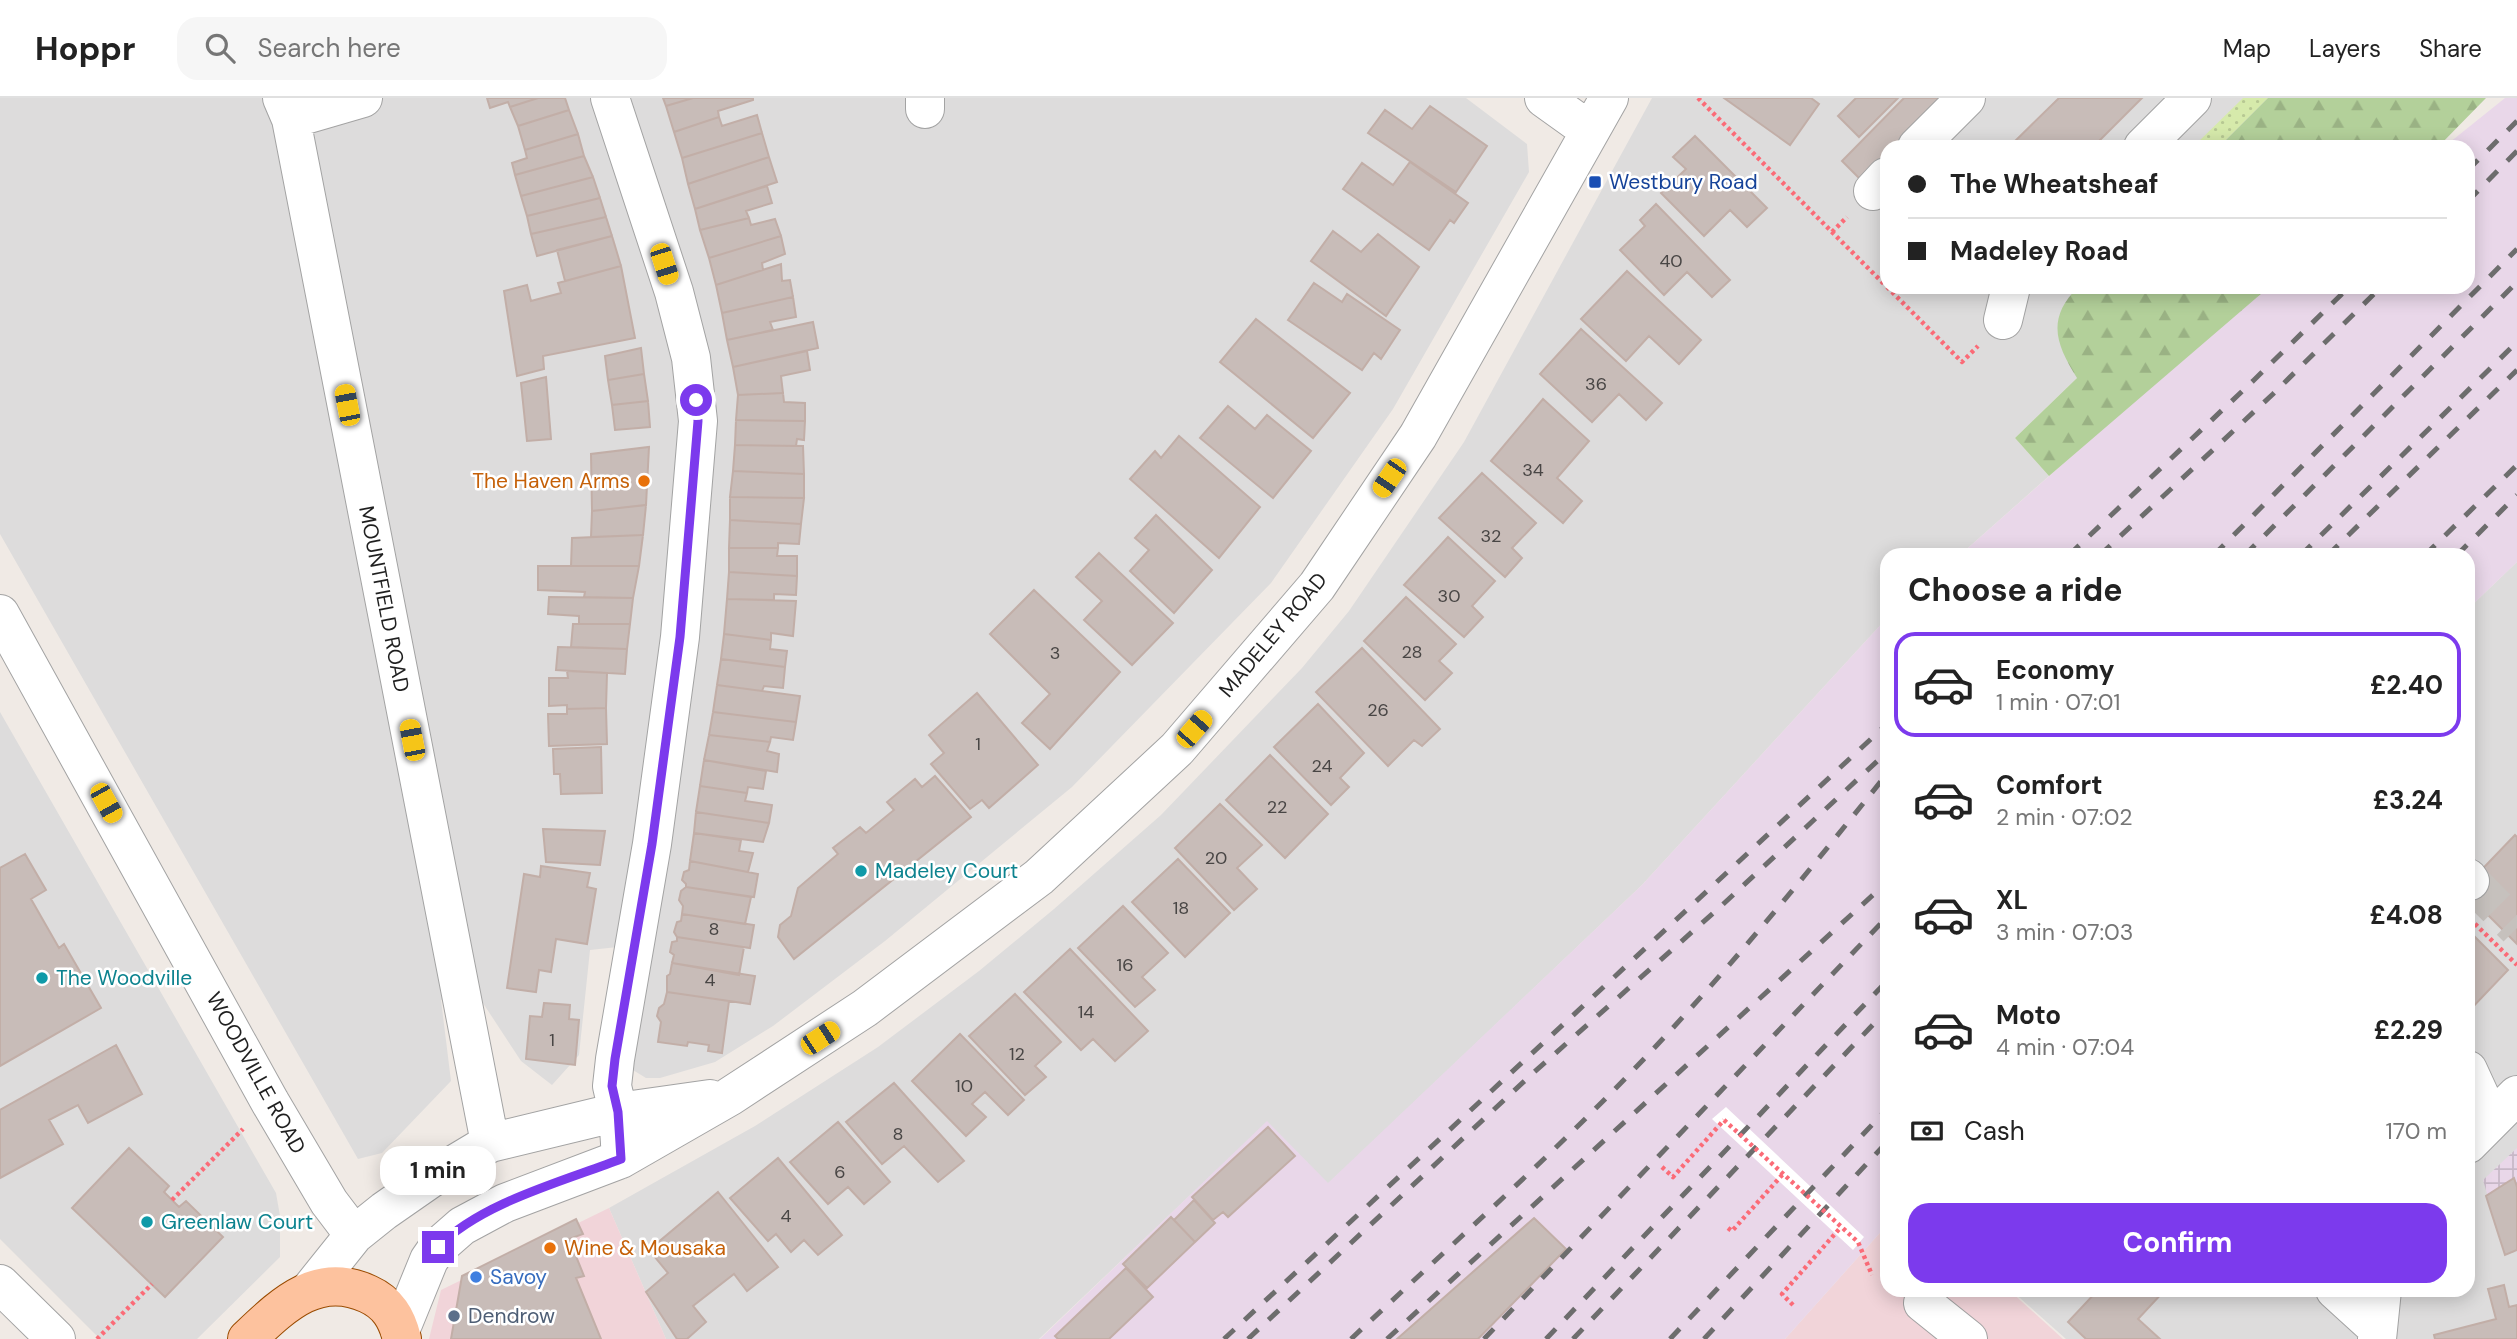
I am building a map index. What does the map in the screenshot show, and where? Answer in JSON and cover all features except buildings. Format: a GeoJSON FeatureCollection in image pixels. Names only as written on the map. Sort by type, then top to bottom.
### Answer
{"type":"FeatureCollection","features":[{"type":"Feature","properties":{"kind":"main road"},"geometry":{"type":"LineString","coordinates":[[247,1339],[286,1304],[310,1290],[336,1284],[356,1288],[375,1297],[391,1310],[401,1335]]}},
{"type":"Feature","properties":{"kind":"street"},"geometry":{"type":"LineString","coordinates":[[287,109],[363,98]]}},
{"type":"Feature","properties":{"kind":"street"},"geometry":{"type":"LineString","coordinates":[[610,98],[674,292],[691,358],[698,421],[680,637],[652,844],[612,1086],[618,1112],[621,1159]]}},
{"type":"Feature","properties":{"kind":"street"},"geometry":{"type":"LineString","coordinates":[[1544,98],[1590,131]]}},
{"type":"Feature","properties":{"kind":"street","name":"MADELEY ROAD"},"geometry":{"type":"LineString","coordinates":[[401,1335],[429,1260],[447,1237],[505,1203],[621,1159],[729,1097],[865,1008],[1039,877],[1177,749],[1317,586],[1418,436],[1609,98]]}},
{"type":"Feature","properties":{"kind":"street"},"geometry":{"type":"LineString","coordinates":[[1924,140],[1966,98]]}},
{"type":"Feature","properties":{"kind":"street"},"geometry":{"type":"LineString","coordinates":[[2150,140],[2192,98]]}},
{"type":"Feature","properties":{"kind":"street","name":"MOUNTFIELD ROAD"},"geometry":{"type":"LineString","coordinates":[[287,109],[490,1143]]}},
{"type":"Feature","properties":{"kind":"street","name":"WOODVILLE ROAD"},"geometry":{"type":"LineString","coordinates":[[0,614],[270,1102],[329,1202],[354,1235]]}},
{"type":"Feature","properties":{"kind":"street"},"geometry":{"type":"LineString","coordinates":[[2475,1085],[2492,1120]]}},
{"type":"Feature","properties":{"kind":"street","name":"MADELEY ROAD"},"geometry":{"type":"LineString","coordinates":[[310,1290],[354,1235],[430,1179],[490,1143],[618,1112],[729,1097]]}},
{"type":"Feature","properties":{"kind":"street"},"geometry":{"type":"LineString","coordinates":[[0,1284],[56,1339]]}},
{"type":"Feature","properties":{"kind":"street"},"geometry":{"type":"LineString","coordinates":[[2342,1297],[2378,1334]]}},
{"type":"Feature","properties":{"kind":"street"},"geometry":{"type":"LineString","coordinates":[[2378,1334],[2381,1297]]}},
{"type":"Feature","properties":{"kind":"street"},"geometry":{"type":"LineString","coordinates":[[1923,1303],[1968,1339]]}},
{"type":"Feature","properties":{"kind":"path"},"geometry":{"type":"LineString","coordinates":[[1698,98],[1880,280]]}},
{"type":"Feature","properties":{"kind":"path"},"geometry":{"type":"LineString","coordinates":[[1894,294],[1962,362],[2007,304]]}},
{"type":"Feature","properties":{"kind":"path"},"geometry":{"type":"LineString","coordinates":[[2475,902],[2517,965]]}},
{"type":"Feature","properties":{"kind":"path"},"geometry":{"type":"LineString","coordinates":[[172,1200],[270,1102]]}},
{"type":"Feature","properties":{"kind":"path"},"geometry":{"type":"LineString","coordinates":[[1662,1167],[1673,1177],[1724,1120],[1858,1242],[1872,1275]]}},
{"type":"Feature","properties":{"kind":"path"},"geometry":{"type":"LineString","coordinates":[[1728,1228],[1732,1231],[1783,1174]]}},
{"type":"Feature","properties":{"kind":"path"},"geometry":{"type":"LineString","coordinates":[[1793,1305],[1782,1294],[1840,1227]]}},
{"type":"Feature","properties":{"kind":"path"},"geometry":{"type":"LineString","coordinates":[[97,1339],[152,1284]]}},
{"type":"Feature","properties":{"kind":"shaded area"},"geometry":{"type":"Polygon","coordinates":[[[0,98],[1466,98],[1527,144],[1529,172],[1393,409],[1271,583],[1072,787],[885,941],[773,1026],[715,1062],[660,1078],[646,1078],[628,1067],[645,944],[590,950],[579,1055],[552,1085],[521,1061],[477,994],[441,1000],[451,1081],[382,1153],[358,1159],[0,534],[0,98]]]}},
{"type":"Feature","properties":{"kind":"shaded area"},"geometry":{"type":"Polygon","coordinates":[[[1652,98],[2366,98],[2322,140],[1880,140],[1880,294],[2164,294],[2015,438],[2049,476],[1968,548],[1880,548],[1880,626],[1642,885],[1328,1184],[1267,1122],[1039,1339],[666,1339],[609,1208],[755,1126],[878,1047],[979,971],[1161,815],[1302,668],[1349,611],[1464,442],[1652,98]]]}},
{"type":"Feature","properties":{"kind":"shaded area"},"geometry":{"type":"Polygon","coordinates":[[[2505,98],[2517,98],[2517,562],[2475,602],[2475,548],[1968,548],[2203,340],[2261,294],[2475,294],[2475,140],[2453,140],[2505,98]]]}},
{"type":"Feature","properties":{"kind":"shaded area"},"geometry":{"type":"Polygon","coordinates":[[[2517,562],[2517,1339],[2066,1339],[2019,1297],[2475,1297],[2475,602],[2517,562]]]}},
{"type":"Feature","properties":{"kind":"shaded area"},"geometry":{"type":"Polygon","coordinates":[[[1880,626],[1880,1233],[1785,1339],[1040,1339],[1267,1121],[1328,1183],[1642,885],[1880,626]]]}},
{"type":"Feature","properties":{"kind":"shaded area"},"geometry":{"type":"Polygon","coordinates":[[[0,712],[276,1193],[280,1216],[280,1257],[197,1339],[100,1339],[0,1239],[0,712]]]}},
{"type":"Feature","properties":{"kind":"shaded area"},"geometry":{"type":"Polygon","coordinates":[[[2517,1148],[2517,1251],[2505,1255],[2483,1180],[2517,1148]]]}},
{"type":"Feature","properties":{"kind":"shaded area"},"geometry":{"type":"Polygon","coordinates":[[[609,1208],[666,1339],[429,1339],[441,1290],[609,1208]]]}},
{"type":"Feature","properties":{"kind":"shaded area"},"geometry":{"type":"Polygon","coordinates":[[[1880,1233],[1880,1297],[2017,1297],[2063,1339],[1785,1339],[1880,1233]]]}},
{"type":"Feature","properties":{"kind":"green space"},"geometry":{"type":"Polygon","coordinates":[[[2243,98],[2268,98],[2226,140],[2200,140],[2243,98]]]}},
{"type":"Feature","properties":{"kind":"green space"},"geometry":{"type":"Polygon","coordinates":[[[2268,98],[2486,98],[2445,140],[2226,140],[2268,98]]]}},
{"type":"Feature","properties":{"kind":"green space"},"geometry":{"type":"Polygon","coordinates":[[[2072,294],[2261,294],[2049,476],[2015,438],[2077,378],[2064,354],[2058,332],[2061,310],[2072,294]]]}},
{"type":"Feature","properties":{"kind":"pier"},"geometry":{"type":"Polygon","coordinates":[[[1726,1107],[1864,1237],[1853,1250],[1712,1119],[1726,1107]]]}},
{"type":"Feature","properties":{"kind":"tunnel"},"geometry":{"type":"LineString","coordinates":[[2475,886],[2517,928]]}},
{"type":"Feature","properties":{"kind":"railway"},"geometry":{"type":"LineString","coordinates":[[2475,163],[2517,121]]}},
{"type":"Feature","properties":{"kind":"railway"},"geometry":{"type":"LineString","coordinates":[[2475,194],[2517,151]]}},
{"type":"Feature","properties":{"kind":"railway"},"geometry":{"type":"LineString","coordinates":[[2475,291],[2517,249]]}},
{"type":"Feature","properties":{"kind":"railway"},"geometry":{"type":"LineString","coordinates":[[2252,548],[2517,282]]}},
{"type":"Feature","properties":{"kind":"railway"},"geometry":{"type":"LineString","coordinates":[[2076,548],[2342,294]]}},
{"type":"Feature","properties":{"kind":"railway"},"geometry":{"type":"LineString","coordinates":[[2108,548],[2273,394],[2374,294]]}},
{"type":"Feature","properties":{"kind":"railway"},"geometry":{"type":"LineString","coordinates":[[2221,548],[2472,294]]}},
{"type":"Feature","properties":{"kind":"railway"},"geometry":{"type":"LineString","coordinates":[[2308,548],[2517,342]]}},
{"type":"Feature","properties":{"kind":"railway"},"geometry":{"type":"LineString","coordinates":[[2335,548],[2517,370]]}},
{"type":"Feature","properties":{"kind":"railway"},"geometry":{"type":"LineString","coordinates":[[2432,548],[2517,465]]}},
{"type":"Feature","properties":{"kind":"railway"},"geometry":{"type":"LineString","coordinates":[[2464,548],[2517,495]]}},
{"type":"Feature","properties":{"kind":"railway"},"geometry":{"type":"LineString","coordinates":[[1224,1339],[1880,731]]}},
{"type":"Feature","properties":{"kind":"railway"},"geometry":{"type":"LineString","coordinates":[[1248,1339],[1532,1074],[1719,908],[1880,759]]}},
{"type":"Feature","properties":{"kind":"railway"},"geometry":{"type":"LineString","coordinates":[[1351,1339],[1546,1157],[1646,1057],[1752,939],[1880,782]]}},
{"type":"Feature","properties":{"kind":"railway"},"geometry":{"type":"LineString","coordinates":[[1387,1339],[1880,888]]}},
{"type":"Feature","properties":{"kind":"railway"},"geometry":{"type":"LineString","coordinates":[[1484,1339],[1880,924]]}},
{"type":"Feature","properties":{"kind":"railway"},"geometry":{"type":"LineString","coordinates":[[1546,1339],[1880,988]]}},
{"type":"Feature","properties":{"kind":"railway"},"geometry":{"type":"LineString","coordinates":[[1573,1339],[1880,1017]]}},
{"type":"Feature","properties":{"kind":"railway"},"geometry":{"type":"LineString","coordinates":[[1670,1339],[1880,1116]]}},
{"type":"Feature","properties":{"kind":"railway"},"geometry":{"type":"LineString","coordinates":[[1704,1339],[1880,1149]]}},
{"type":"Feature","properties":{"kind":"place","name":"Westbury Road"},"geometry":{"type":"Point","coordinates":[1595,182]}},
{"type":"Feature","properties":{"kind":"place","name":"The Haven Arms"},"geometry":{"type":"Point","coordinates":[644,481]}},
{"type":"Feature","properties":{"kind":"place","name":"Madeley Court"},"geometry":{"type":"Point","coordinates":[861,871]}},
{"type":"Feature","properties":{"kind":"place","name":"The Woodville"},"geometry":{"type":"Point","coordinates":[42,978]}},
{"type":"Feature","properties":{"kind":"place","name":"Greenlaw Court"},"geometry":{"type":"Point","coordinates":[147,1222]}},
{"type":"Feature","properties":{"kind":"place","name":"Wine & Mousaka"},"geometry":{"type":"Point","coordinates":[550,1248]}},
{"type":"Feature","properties":{"kind":"place","name":"Savoy"},"geometry":{"type":"Point","coordinates":[476,1277]}},
{"type":"Feature","properties":{"kind":"place","name":"Dendrow"},"geometry":{"type":"Point","coordinates":[454,1316]}},
{"type":"Feature","properties":{"kind":"route"},"geometry":{"type":"LineString","coordinates":[[438,1247],[462,1226],[505,1203],[621,1159],[618,1112],[612,1086],[652,844],[680,637],[698,421],[696,400]]}}]}
